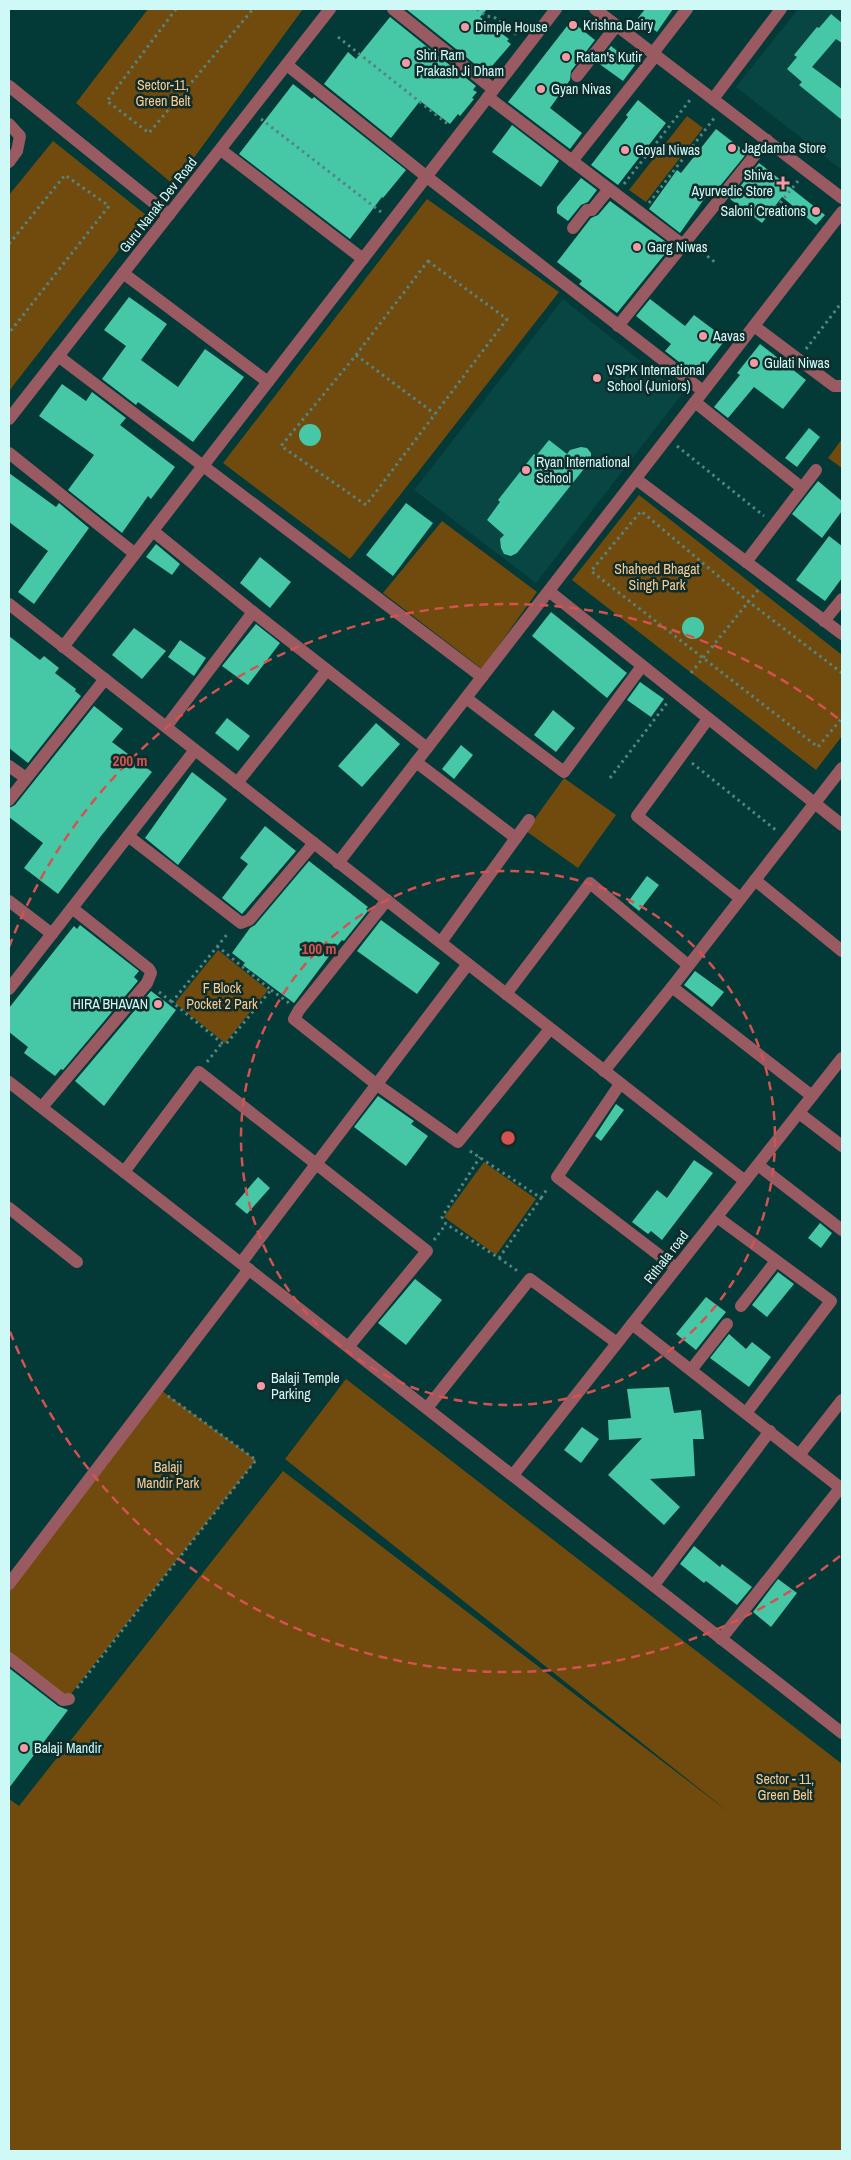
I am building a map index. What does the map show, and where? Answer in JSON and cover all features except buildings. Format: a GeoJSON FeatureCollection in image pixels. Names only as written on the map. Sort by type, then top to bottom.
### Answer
{"type":"FeatureCollection","features":[{"type":"Feature","properties":{"kind":"street","name":"Guru Nanak Dev Road"},"geometry":{"type":"LineString","coordinates":[[9,419],[330,9]]}},
{"type":"Feature","properties":{"kind":"street"},"geometry":{"type":"LineString","coordinates":[[393,9],[572,161],[641,213],[685,242]]}},
{"type":"Feature","properties":{"kind":"street"},"geometry":{"type":"LineString","coordinates":[[63,647],[556,9]]}},
{"type":"Feature","properties":{"kind":"street"},"geometry":{"type":"LineString","coordinates":[[595,9],[842,198]]}},
{"type":"Feature","properties":{"kind":"street"},"geometry":{"type":"LineString","coordinates":[[572,161],[655,54],[687,9]]}},
{"type":"Feature","properties":{"kind":"street"},"geometry":{"type":"LineString","coordinates":[[718,103],[781,9]]}},
{"type":"Feature","properties":{"kind":"street"},"geometry":{"type":"LineString","coordinates":[[577,76],[617,25]]}},
{"type":"Feature","properties":{"kind":"street"},"geometry":{"type":"LineString","coordinates":[[287,65],[426,177],[703,391]]}},
{"type":"Feature","properties":{"kind":"street"},"geometry":{"type":"LineString","coordinates":[[9,86],[169,215]]}},
{"type":"Feature","properties":{"kind":"street"},"geometry":{"type":"LineString","coordinates":[[9,124],[20,136],[18,151],[9,162]]}},
{"type":"Feature","properties":{"kind":"street"},"geometry":{"type":"LineString","coordinates":[[618,326],[767,140]]}},
{"type":"Feature","properties":{"kind":"street"},"geometry":{"type":"LineString","coordinates":[[221,150],[363,259]]}},
{"type":"Feature","properties":{"kind":"street"},"geometry":{"type":"LineString","coordinates":[[573,228],[587,210],[592,210],[613,191]]}},
{"type":"Feature","properties":{"kind":"street"},"geometry":{"type":"LineString","coordinates":[[338,862],[550,592],[842,212]]}},
{"type":"Feature","properties":{"kind":"street"},"geometry":{"type":"LineString","coordinates":[[124,273],[268,382]]}},
{"type":"Feature","properties":{"kind":"street"},"geometry":{"type":"LineString","coordinates":[[754,326],[834,386],[842,386]]}},
{"type":"Feature","properties":{"kind":"street"},"geometry":{"type":"LineString","coordinates":[[58,356],[482,677]]}},
{"type":"Feature","properties":{"kind":"street"},"geometry":{"type":"LineString","coordinates":[[695,402],[802,488]]}},
{"type":"Feature","properties":{"kind":"street"},"geometry":{"type":"LineString","coordinates":[[9,453],[134,553]]}},
{"type":"Feature","properties":{"kind":"street"},"geometry":{"type":"LineString","coordinates":[[746,562],[816,470]]}},
{"type":"Feature","properties":{"kind":"street"},"geometry":{"type":"LineString","coordinates":[[636,479],[842,634]]}},
{"type":"Feature","properties":{"kind":"street"},"geometry":{"type":"LineString","coordinates":[[153,530],[253,612],[427,748]]}},
{"type":"Feature","properties":{"kind":"street"},"geometry":{"type":"LineString","coordinates":[[550,592],[842,825]]}},
{"type":"Feature","properties":{"kind":"street"},"geometry":{"type":"LineString","coordinates":[[824,621],[842,599]]}},
{"type":"Feature","properties":{"kind":"street"},"geometry":{"type":"LineString","coordinates":[[9,604],[745,1182]]}},
{"type":"Feature","properties":{"kind":"street"},"geometry":{"type":"LineString","coordinates":[[166,728],[253,612]]}},
{"type":"Feature","properties":{"kind":"street"},"geometry":{"type":"LineString","coordinates":[[466,698],[564,772],[642,666]]}},
{"type":"Feature","properties":{"kind":"street"},"geometry":{"type":"LineString","coordinates":[[237,783],[327,670]]}},
{"type":"Feature","properties":{"kind":"street"},"geometry":{"type":"LineString","coordinates":[[9,800],[105,680]]}},
{"type":"Feature","properties":{"kind":"street"},"geometry":{"type":"LineString","coordinates":[[708,719],[637,816],[740,898]]}},
{"type":"Feature","properties":{"kind":"street"},"geometry":{"type":"LineString","coordinates":[[9,989],[195,750]]}},
{"type":"Feature","properties":{"kind":"street"},"geometry":{"type":"LineString","coordinates":[[416,762],[516,838]]}},
{"type":"Feature","properties":{"kind":"street"},"geometry":{"type":"LineString","coordinates":[[9,766],[26,778]]}},
{"type":"Feature","properties":{"kind":"street"},"geometry":{"type":"LineString","coordinates":[[604,1071],[672,987],[842,768]]}},
{"type":"Feature","properties":{"kind":"street"},"geometry":{"type":"LineString","coordinates":[[441,942],[529,820]]}},
{"type":"Feature","properties":{"kind":"street"},"geometry":{"type":"LineString","coordinates":[[128,836],[241,923],[249,920],[314,843]]}},
{"type":"Feature","properties":{"kind":"street"},"geometry":{"type":"LineString","coordinates":[[755,880],[842,951]]}},
{"type":"Feature","properties":{"kind":"street"},"geometry":{"type":"LineString","coordinates":[[506,994],[590,883],[688,965]]}},
{"type":"Feature","properties":{"kind":"street"},"geometry":{"type":"LineString","coordinates":[[387,900],[299,1010],[295,1016],[297,1022],[376,1084],[458,1142],[550,1029]]}},
{"type":"Feature","properties":{"kind":"street"},"geometry":{"type":"LineString","coordinates":[[9,901],[52,934]]}},
{"type":"Feature","properties":{"kind":"street"},"geometry":{"type":"LineString","coordinates":[[42,1108],[147,983],[151,973],[149,969],[72,908]]}},
{"type":"Feature","properties":{"kind":"street"},"geometry":{"type":"LineString","coordinates":[[9,1584],[158,1388],[315,1165],[468,964]]}},
{"type":"Feature","properties":{"kind":"street"},"geometry":{"type":"LineString","coordinates":[[672,987],[812,1096]]}},
{"type":"Feature","properties":{"kind":"street","name":"Rithala road"},"geometry":{"type":"LineString","coordinates":[[513,1475],[842,1058]]}},
{"type":"Feature","properties":{"kind":"street"},"geometry":{"type":"LineString","coordinates":[[124,1172],[199,1072],[426,1251],[349,1346]]}},
{"type":"Feature","properties":{"kind":"street"},"geometry":{"type":"LineString","coordinates":[[9,1082],[842,1732]]}},
{"type":"Feature","properties":{"kind":"street"},"geometry":{"type":"LineString","coordinates":[[620,1084],[556,1177],[676,1268]]}},
{"type":"Feature","properties":{"kind":"street"},"geometry":{"type":"LineString","coordinates":[[799,1113],[842,1146]]}},
{"type":"Feature","properties":{"kind":"street"},"geometry":{"type":"LineString","coordinates":[[758,1165],[842,1230]]}},
{"type":"Feature","properties":{"kind":"street"},"geometry":{"type":"LineString","coordinates":[[9,1208],[77,1262]]}},
{"type":"Feature","properties":{"kind":"street"},"geometry":{"type":"LineString","coordinates":[[717,1217],[831,1301],[746,1413]]}},
{"type":"Feature","properties":{"kind":"street"},"geometry":{"type":"LineString","coordinates":[[741,1306],[776,1261]]}},
{"type":"Feature","properties":{"kind":"street"},"geometry":{"type":"LineString","coordinates":[[427,1408],[530,1279],[617,1343]]}},
{"type":"Feature","properties":{"kind":"street"},"geometry":{"type":"LineString","coordinates":[[632,1324],[841,1488],[721,1639]]}},
{"type":"Feature","properties":{"kind":"street"},"geometry":{"type":"LineString","coordinates":[[691,1370],[727,1324]]}},
{"type":"Feature","properties":{"kind":"street"},"geometry":{"type":"LineString","coordinates":[[799,1454],[842,1401]]}},
{"type":"Feature","properties":{"kind":"street"},"geometry":{"type":"LineString","coordinates":[[654,1585],[770,1431]]}},
{"type":"Feature","properties":{"kind":"street"},"geometry":{"type":"LineString","coordinates":[[9,1658],[63,1700],[69,1698]]}},
{"type":"Feature","properties":{"kind":"path"},"geometry":{"type":"LineString","coordinates":[[176,9],[107,100],[149,133],[253,9]]}},
{"type":"Feature","properties":{"kind":"path"},"geometry":{"type":"LineString","coordinates":[[477,9],[486,16],[494,17],[529,44]]}},
{"type":"Feature","properties":{"kind":"path"},"geometry":{"type":"LineString","coordinates":[[338,37],[453,129]]}},
{"type":"Feature","properties":{"kind":"path"},"geometry":{"type":"LineString","coordinates":[[613,191],[699,88]]}},
{"type":"Feature","properties":{"kind":"path"},"geometry":{"type":"LineString","coordinates":[[641,213],[718,103]]}},
{"type":"Feature","properties":{"kind":"path"},"geometry":{"type":"LineString","coordinates":[[251,111],[393,220]]}},
{"type":"Feature","properties":{"kind":"path"},"geometry":{"type":"LineString","coordinates":[[776,208],[807,171]]}},
{"type":"Feature","properties":{"kind":"path"},"geometry":{"type":"LineString","coordinates":[[9,244],[65,175],[109,206],[9,333]]}},
{"type":"Feature","properties":{"kind":"path"},"geometry":{"type":"LineString","coordinates":[[685,242],[716,262]]}},
{"type":"Feature","properties":{"kind":"path"},"geometry":{"type":"LineString","coordinates":[[428,261],[507,319],[435,414],[366,505],[281,446],[356,355],[428,261]]}},
{"type":"Feature","properties":{"kind":"path"},"geometry":{"type":"LineString","coordinates":[[797,360],[842,302]]}},
{"type":"Feature","properties":{"kind":"path"},"geometry":{"type":"LineString","coordinates":[[356,355],[435,414]]}},
{"type":"Feature","properties":{"kind":"path"},"geometry":{"type":"LineString","coordinates":[[667,438],[774,525]]}},
{"type":"Feature","properties":{"kind":"path"},"geometry":{"type":"LineString","coordinates":[[841,721],[818,747],[591,571],[641,511],[749,602],[842,673]]}},
{"type":"Feature","properties":{"kind":"path"},"geometry":{"type":"LineString","coordinates":[[692,673],[759,589]]}},
{"type":"Feature","properties":{"kind":"path"},"geometry":{"type":"LineString","coordinates":[[610,778],[674,692]]}},
{"type":"Feature","properties":{"kind":"path"},"geometry":{"type":"LineString","coordinates":[[682,755],[787,839]]}},
{"type":"Feature","properties":{"kind":"path"},"geometry":{"type":"LineString","coordinates":[[271,990],[228,1043],[222,1043],[172,1002],[217,946],[299,1010]]}},
{"type":"Feature","properties":{"kind":"path"},"geometry":{"type":"LineString","coordinates":[[199,1072],[222,1043]]}},
{"type":"Feature","properties":{"kind":"path"},"geometry":{"type":"LineString","coordinates":[[499,1258],[541,1198],[480,1157],[442,1217],[446,1224],[530,1279]]}},
{"type":"Feature","properties":{"kind":"path"},"geometry":{"type":"LineString","coordinates":[[69,1698],[256,1460],[158,1388]]}},
{"type":"Feature","properties":{"kind":"shaded area"},"geometry":{"type":"Polygon","coordinates":[[[798,9],[842,9],[842,170],[736,87],[798,9]]]}},
{"type":"Feature","properties":{"kind":"shaded area","name":"Ryan International School"},"geometry":{"type":"Polygon","coordinates":[[[563,299],[682,394],[536,583],[414,490],[563,299]]]}},
{"type":"Feature","properties":{"kind":"green space","name":"Sector-11, Green Belt"},"geometry":{"type":"Polygon","coordinates":[[[148,9],[303,9],[174,185],[76,103],[148,9]]]}},
{"type":"Feature","properties":{"kind":"green space"},"geometry":{"type":"Polygon","coordinates":[[[687,116],[703,128],[646,202],[629,190],[687,116]]]}},
{"type":"Feature","properties":{"kind":"green space"},"geometry":{"type":"Polygon","coordinates":[[[53,141],[146,215],[9,391],[9,195],[53,141]]]}},
{"type":"Feature","properties":{"kind":"green space"},"geometry":{"type":"Polygon","coordinates":[[[427,199],[559,292],[350,559],[223,463],[427,199]]]}},
{"type":"Feature","properties":{"kind":"green space"},"geometry":{"type":"Polygon","coordinates":[[[842,439],[842,468],[828,458],[842,439]]]}},
{"type":"Feature","properties":{"kind":"green space","name":"Shaheed Bhagat Singh Park"},"geometry":{"type":"Polygon","coordinates":[[[639,495],[842,655],[842,736],[816,770],[572,580],[639,495]]]}},
{"type":"Feature","properties":{"kind":"green space"},"geometry":{"type":"Polygon","coordinates":[[[442,521],[537,592],[482,669],[383,593],[442,521]]]}},
{"type":"Feature","properties":{"kind":"green space"},"geometry":{"type":"Polygon","coordinates":[[[564,778],[616,815],[578,868],[526,831],[564,778]]]}},
{"type":"Feature","properties":{"kind":"green space","name":"F Block Pocket 2 Park"},"geometry":{"type":"Polygon","coordinates":[[[218,950],[268,990],[225,1043],[175,1003],[218,950]]]}},
{"type":"Feature","properties":{"kind":"green space"},"geometry":{"type":"Polygon","coordinates":[[[484,1162],[536,1199],[496,1255],[444,1217],[484,1162]]]}},
{"type":"Feature","properties":{"kind":"green space","name":"Sector - 11, Green Belt"},"geometry":{"type":"Polygon","coordinates":[[[346,1379],[842,1764],[842,2151],[9,2151],[9,1799],[19,1806],[283,1471],[730,1813],[285,1459],[346,1379]]]}},
{"type":"Feature","properties":{"kind":"green space","name":"Balaji Mandir Park"},"geometry":{"type":"Polygon","coordinates":[[[158,1388],[256,1460],[66,1700],[9,1654],[9,1585],[158,1388]]]}},
{"type":"Feature","properties":{"kind":"place","name":"Krishna Dairy"},"geometry":{"type":"Point","coordinates":[573,25]}},
{"type":"Feature","properties":{"kind":"place","name":"Dimple House"},"geometry":{"type":"Point","coordinates":[465,27]}},
{"type":"Feature","properties":{"kind":"place","name":"Ratan's Kutir"},"geometry":{"type":"Point","coordinates":[566,57]}},
{"type":"Feature","properties":{"kind":"place","name":"Shri Ram Prakash Ji Dham"},"geometry":{"type":"Point","coordinates":[406,63]}},
{"type":"Feature","properties":{"kind":"place","name":"Gyan Nivas"},"geometry":{"type":"Point","coordinates":[541,89]}},
{"type":"Feature","properties":{"kind":"place","name":"Jagdamba Store"},"geometry":{"type":"Point","coordinates":[732,148]}},
{"type":"Feature","properties":{"kind":"place","name":"Goyal Niwas"},"geometry":{"type":"Point","coordinates":[625,150]}},
{"type":"Feature","properties":{"kind":"place","name":"Shiva Ayurvedic Store"},"geometry":{"type":"Point","coordinates":[783,183]}},
{"type":"Feature","properties":{"kind":"place","name":"Saloni Creations"},"geometry":{"type":"Point","coordinates":[816,211]}},
{"type":"Feature","properties":{"kind":"place","name":"Garg Niwas"},"geometry":{"type":"Point","coordinates":[637,247]}},
{"type":"Feature","properties":{"kind":"place","name":"Aavas"},"geometry":{"type":"Point","coordinates":[703,336]}},
{"type":"Feature","properties":{"kind":"place","name":"Gulati Niwas"},"geometry":{"type":"Point","coordinates":[754,363]}},
{"type":"Feature","properties":{"kind":"place","name":"VSPK International School (Juniors)"},"geometry":{"type":"Point","coordinates":[597,378]}},
{"type":"Feature","properties":{"kind":"place","name":"Ryan International School"},"geometry":{"type":"Point","coordinates":[526,470]}},
{"type":"Feature","properties":{"kind":"place","name":"HIRA BHAVAN"},"geometry":{"type":"Point","coordinates":[158,1004]}},
{"type":"Feature","properties":{"kind":"place","name":"Balaji Temple Parking"},"geometry":{"type":"Point","coordinates":[261,1386]}},
{"type":"Feature","properties":{"kind":"place","name":"Balaji Mandir"},"geometry":{"type":"Point","coordinates":[24,1748]}}]}
